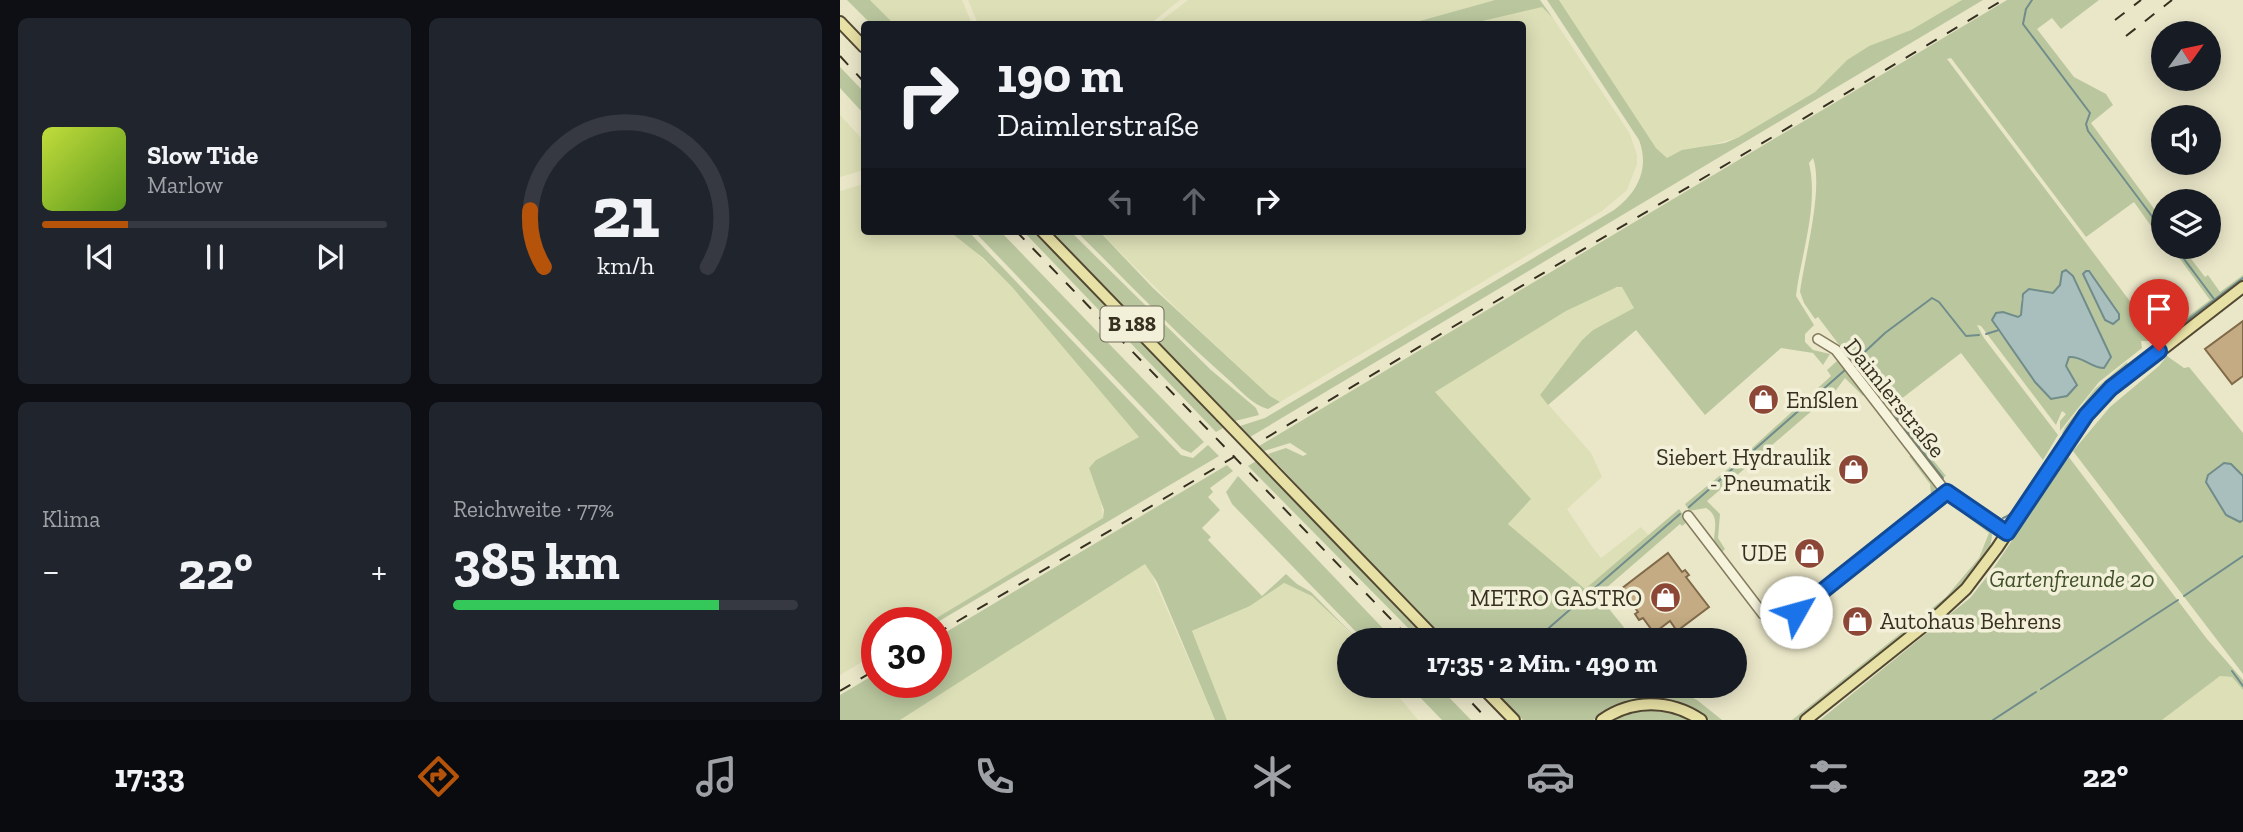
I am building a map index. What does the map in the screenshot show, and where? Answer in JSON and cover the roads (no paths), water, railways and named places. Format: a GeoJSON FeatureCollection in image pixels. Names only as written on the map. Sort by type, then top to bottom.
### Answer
{"type":"FeatureCollection","features":[{"type":"Feature","properties":{"kind":"main road"},"geometry":{"type":"LineString","coordinates":[[840,22],[861,44]]}},
{"type":"Feature","properties":{"kind":"main road","name":"B 188"},"geometry":{"type":"LineString","coordinates":[[1046,235],[1425,628]]}},
{"type":"Feature","properties":{"kind":"main road"},"geometry":{"type":"LineString","coordinates":[[1807,720],[1949,605],[1975,577],[2101,397],[2243,287]]}},
{"type":"Feature","properties":{"kind":"main road"},"geometry":{"type":"LineString","coordinates":[[1493,698],[1514,720]]}},
{"type":"Feature","properties":{"kind":"main road"},"geometry":{"type":"LineString","coordinates":[[1602,720],[1627,707],[1651,704],[1679,709],[1700,720]]}},
{"type":"Feature","properties":{"kind":"street","name":"Daimlerstraße"},"geometry":{"type":"LineString","coordinates":[[1818,339],[1836,350],[1947,492],[2007,533]]}},
{"type":"Feature","properties":{"kind":"street"},"geometry":{"type":"LineString","coordinates":[[1688,516],[1763,614],[1770,620],[1779,621],[1796,612],[1947,492]]}},
{"type":"Feature","properties":{"kind":"water"},"geometry":{"type":"Polygon","coordinates":[[[2066,270],[2073,276],[2111,357],[2104,368],[2069,357],[2066,366],[2077,385],[2067,396],[2051,399],[2035,382],[1992,320],[1996,313],[2003,312],[2018,317],[2021,315],[2023,294],[2029,289],[2053,293],[2060,285],[2062,272],[2066,270]]]}},
{"type":"Feature","properties":{"kind":"water"},"geometry":{"type":"Polygon","coordinates":[[[2089,271],[2119,314],[2119,319],[2113,324],[2105,320],[2083,274],[2089,271]]]}},
{"type":"Feature","properties":{"kind":"water"},"geometry":{"type":"Polygon","coordinates":[[[2224,463],[2231,464],[2243,476],[2243,520],[2240,522],[2226,515],[2206,482],[2208,475],[2224,463]]]}},
{"type":"Feature","properties":{"kind":"waterway"},"geometry":{"type":"LineString","coordinates":[[2032,0],[2026,9],[2023,24],[2090,113],[2086,124],[2088,131],[2151,215]]}},
{"type":"Feature","properties":{"kind":"waterway"},"geometry":{"type":"LineString","coordinates":[[2184,259],[2214,299]]}},
{"type":"Feature","properties":{"kind":"waterway"},"geometry":{"type":"LineString","coordinates":[[2177,328],[2243,278]]}},
{"type":"Feature","properties":{"kind":"waterway"},"geometry":{"type":"LineString","coordinates":[[1854,362],[1885,333],[1932,298],[1939,302],[1966,336],[1979,335]]}},
{"type":"Feature","properties":{"kind":"waterway"},"geometry":{"type":"LineString","coordinates":[[1986,334],[1999,330]]}},
{"type":"Feature","properties":{"kind":"waterway"},"geometry":{"type":"LineString","coordinates":[[2134,361],[2160,342]]}},
{"type":"Feature","properties":{"kind":"waterway"},"geometry":{"type":"LineString","coordinates":[[1857,361],[1899,420]]}},
{"type":"Feature","properties":{"kind":"waterway"},"geometry":{"type":"LineString","coordinates":[[2066,432],[2094,395],[2128,366]]}},
{"type":"Feature","properties":{"kind":"waterway"},"geometry":{"type":"LineString","coordinates":[[1689,507],[1845,370]]}},
{"type":"Feature","properties":{"kind":"waterway"},"geometry":{"type":"LineString","coordinates":[[1905,429],[1943,478]]}},
{"type":"Feature","properties":{"kind":"waterway"},"geometry":{"type":"LineString","coordinates":[[2003,518],[2026,496],[2060,441]]}},
{"type":"Feature","properties":{"kind":"waterway"},"geometry":{"type":"LineString","coordinates":[[1951,486],[1993,515]]}},
{"type":"Feature","properties":{"kind":"waterway"},"geometry":{"type":"LineString","coordinates":[[1549,628],[1680,514]]}},
{"type":"Feature","properties":{"kind":"waterway"},"geometry":{"type":"LineString","coordinates":[[2184,596],[2243,556]]}},
{"type":"Feature","properties":{"kind":"waterway"},"geometry":{"type":"LineString","coordinates":[[2041,689],[2178,600]]}},
{"type":"Feature","properties":{"kind":"waterway"},"geometry":{"type":"LineString","coordinates":[[2232,671],[2243,686]]}},
{"type":"Feature","properties":{"kind":"waterway"},"geometry":{"type":"LineString","coordinates":[[1993,720],[2036,692]]}},
{"type":"Feature","properties":{"kind":"railway"},"geometry":{"type":"LineString","coordinates":[[952,624],[2003,0]]}},
{"type":"Feature","properties":{"kind":"railway"},"geometry":{"type":"LineString","coordinates":[[2115,20],[2141,0]]}},
{"type":"Feature","properties":{"kind":"railway"},"geometry":{"type":"LineString","coordinates":[[2126,36],[2172,0]]}},
{"type":"Feature","properties":{"kind":"railway"},"geometry":{"type":"LineString","coordinates":[[840,56],[861,79]]}},
{"type":"Feature","properties":{"kind":"railway"},"geometry":{"type":"LineString","coordinates":[[1020,235],[1399,628]]}},
{"type":"Feature","properties":{"kind":"railway"},"geometry":{"type":"LineString","coordinates":[[840,691],[861,679]]}},
{"type":"Feature","properties":{"kind":"railway"},"geometry":{"type":"LineString","coordinates":[[1467,698],[1488,720]]}},
{"type":"Feature","properties":{"kind":"place","name":"Enßlen"},"geometry":{"type":"Point","coordinates":[1763,400]}},
{"type":"Feature","properties":{"kind":"place","name":"Siebert Hydraulik - Pneumatik"},"geometry":{"type":"Point","coordinates":[1854,470]}},
{"type":"Feature","properties":{"kind":"place","name":"UDE"},"geometry":{"type":"Point","coordinates":[1810,553]}},
{"type":"Feature","properties":{"kind":"place","name":"METRO GASTRO"},"geometry":{"type":"Point","coordinates":[1665,598]}},
{"type":"Feature","properties":{"kind":"place","name":"Autohaus Behrens"},"geometry":{"type":"Point","coordinates":[1857,621]}},
{"type":"Feature","properties":{"kind":"park label","name":"Gartenfreunde 20"},"geometry":{"type":"Point","coordinates":[2072,579]}}]}
